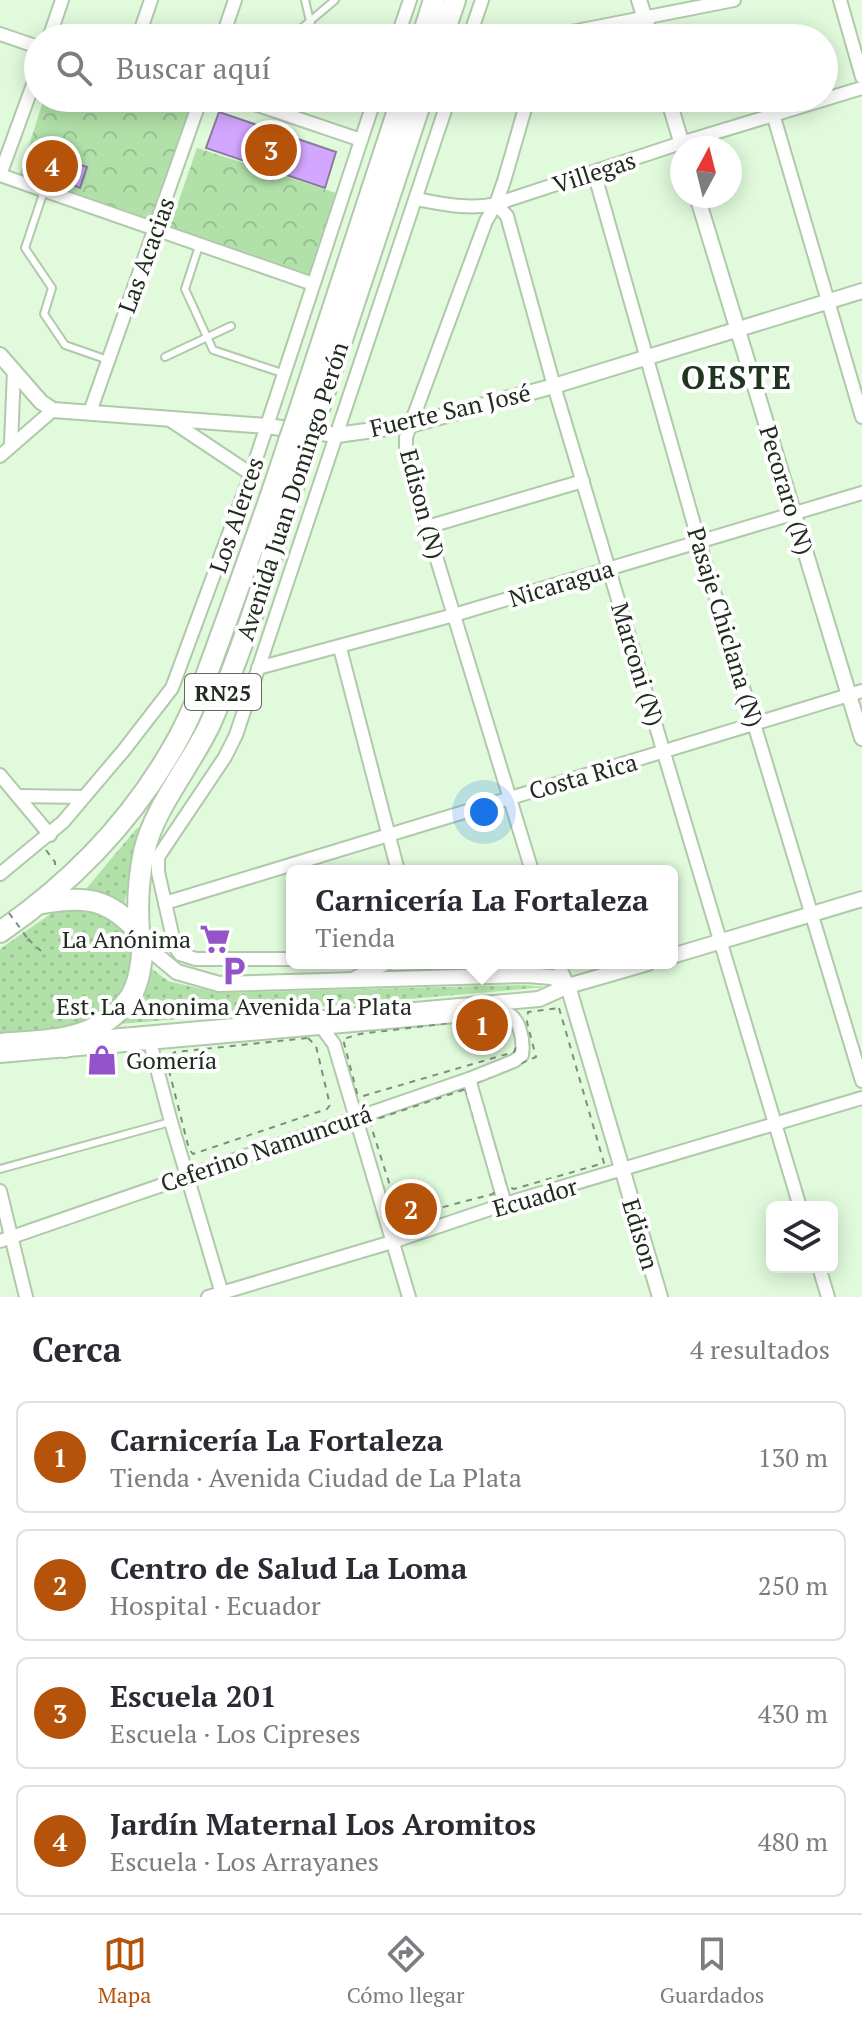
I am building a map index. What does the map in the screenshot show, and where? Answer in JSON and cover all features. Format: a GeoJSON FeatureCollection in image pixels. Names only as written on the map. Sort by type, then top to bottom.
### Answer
{"type":"FeatureCollection","features":[{"type":"Feature","properties":{"kind":"highway"},"geometry":{"type":"LineString","coordinates":[[426,24],[434,0]]}},
{"type":"Feature","properties":{"kind":"highway"},"geometry":{"type":"LineString","coordinates":[[447,24],[455,0]]}},
{"type":"Feature","properties":{"kind":"highway","name":"Avenida Juan Domingo Perón"},"geometry":{"type":"LineString","coordinates":[[71,1043],[101,1025],[132,994],[139,976],[141,869],[152,829],[209,726],[230,675],[398,112]]}},
{"type":"Feature","properties":{"kind":"highway","name":"Avenida Juan Domingo Perón"},"geometry":{"type":"LineString","coordinates":[[305,421],[417,112]]}},
{"type":"Feature","properties":{"kind":"highway","name":"Avenida Juan Domingo Perón"},"geometry":{"type":"LineString","coordinates":[[42,904],[118,826],[153,781],[180,735],[298,444]]}},
{"type":"Feature","properties":{"kind":"highway"},"geometry":{"type":"LineString","coordinates":[[42,904],[69,898],[91,899],[122,914],[141,937]]}},
{"type":"Feature","properties":{"kind":"highway","name":"RN25"},"geometry":{"type":"LineString","coordinates":[[0,932],[42,904]]}},
{"type":"Feature","properties":{"kind":"highway","name":"RN25"},"geometry":{"type":"LineString","coordinates":[[0,1044],[71,1043]]}},
{"type":"Feature","properties":{"kind":"street"},"geometry":{"type":"LineString","coordinates":[[54,24],[62,0]]}},
{"type":"Feature","properties":{"kind":"street"},"geometry":{"type":"LineString","coordinates":[[143,24],[151,0]]}},
{"type":"Feature","properties":{"kind":"street"},"geometry":{"type":"LineString","coordinates":[[227,24],[235,0]]}},
{"type":"Feature","properties":{"kind":"street"},"geometry":{"type":"LineString","coordinates":[[402,24],[410,0]]}},
{"type":"Feature","properties":{"kind":"street"},"geometry":{"type":"LineString","coordinates":[[474,24],[482,0]]}},
{"type":"Feature","properties":{"kind":"street"},"geometry":{"type":"LineString","coordinates":[[639,0],[646,24]]}},
{"type":"Feature","properties":{"kind":"street"},"geometry":{"type":"LineString","coordinates":[[623,24],[734,0]]}},
{"type":"Feature","properties":{"kind":"street"},"geometry":{"type":"LineString","coordinates":[[840,0],[862,77]]}},
{"type":"Feature","properties":{"kind":"street"},"geometry":{"type":"LineString","coordinates":[[0,34],[24,42]]}},
{"type":"Feature","properties":{"kind":"street","name":"Villegas"},"geometry":{"type":"LineString","coordinates":[[838,95],[862,88]]}},
{"type":"Feature","properties":{"kind":"street"},"geometry":{"type":"LineString","coordinates":[[24,109],[0,175],[313,284]]}},
{"type":"Feature","properties":{"kind":"street","name":"Las Acacias"},"geometry":{"type":"LineString","coordinates":[[90,412],[196,112]]}},
{"type":"Feature","properties":{"kind":"street"},"geometry":{"type":"LineString","coordinates":[[278,112],[361,140]]}},
{"type":"Feature","properties":{"kind":"street","name":"Los Alerces"},"geometry":{"type":"LineString","coordinates":[[0,874],[45,839],[84,797],[172,688],[251,474],[370,112]]}},
{"type":"Feature","properties":{"kind":"street","name":"Avenida Juan Domingo Perón"},"geometry":{"type":"LineString","coordinates":[[286,959],[196,959],[180,954],[175,947],[165,903],[158,857],[225,757],[236,735],[444,112]]}},
{"type":"Feature","properties":{"kind":"street","name":"Edison (N)"},"geometry":{"type":"LineString","coordinates":[[524,112],[496,204],[486,221],[410,425],[406,448],[427,527],[530,865]]}},
{"type":"Feature","properties":{"kind":"street"},"geometry":{"type":"LineString","coordinates":[[672,112],[679,136]]}},
{"type":"Feature","properties":{"kind":"street","name":"Villegas"},"geometry":{"type":"LineString","coordinates":[[708,136],[780,112]]}},
{"type":"Feature","properties":{"kind":"street"},"geometry":{"type":"LineString","coordinates":[[773,114],[862,417]]}},
{"type":"Feature","properties":{"kind":"street","name":"Villegas"},"geometry":{"type":"LineString","coordinates":[[416,199],[477,209],[670,149]]}},
{"type":"Feature","properties":{"kind":"street","name":"Pasaje Chiclana (N)"},"geometry":{"type":"LineString","coordinates":[[594,172],[699,542],[862,1081]]}},
{"type":"Feature","properties":{"kind":"street","name":"Marconi (N)"},"geometry":{"type":"LineString","coordinates":[[496,204],[507,216],[554,386],[798,1201]]}},
{"type":"Feature","properties":{"kind":"street","name":"Pecoraro (N)"},"geometry":{"type":"LineString","coordinates":[[701,208],[794,514],[856,693],[862,738]]}},
{"type":"Feature","properties":{"kind":"street","name":"Fuerte San José"},"geometry":{"type":"LineString","coordinates":[[53,410],[266,426],[337,435],[410,425],[554,386],[862,291]]}},
{"type":"Feature","properties":{"kind":"street"},"geometry":{"type":"LineString","coordinates":[[0,355],[41,402],[53,410],[0,456]]}},
{"type":"Feature","properties":{"kind":"street"},"geometry":{"type":"LineString","coordinates":[[11,444],[14,370]]}},
{"type":"Feature","properties":{"kind":"street"},"geometry":{"type":"LineString","coordinates":[[167,418],[251,474]]}},
{"type":"Feature","properties":{"kind":"street"},"geometry":{"type":"LineString","coordinates":[[427,527],[583,481]]}},
{"type":"Feature","properties":{"kind":"street","name":"Nicaragua"},"geometry":{"type":"LineString","coordinates":[[258,668],[454,615],[862,493]]}},
{"type":"Feature","properties":{"kind":"street"},"geometry":{"type":"LineString","coordinates":[[340,648],[396,865]]}},
{"type":"Feature","properties":{"kind":"street","name":"Costa Rica"},"geometry":{"type":"LineString","coordinates":[[290,865],[856,693]]}},
{"type":"Feature","properties":{"kind":"street"},"geometry":{"type":"LineString","coordinates":[[0,775],[19,796],[45,839]]}},
{"type":"Feature","properties":{"kind":"street"},"geometry":{"type":"LineString","coordinates":[[19,796],[84,797]]}},
{"type":"Feature","properties":{"kind":"street","name":"Costa Rica"},"geometry":{"type":"LineString","coordinates":[[165,903],[286,866]]}},
{"type":"Feature","properties":{"kind":"street"},"geometry":{"type":"LineString","coordinates":[[678,954],[862,899]]}},
{"type":"Feature","properties":{"kind":"street"},"geometry":{"type":"LineString","coordinates":[[141,937],[177,972],[219,984],[527,975],[552,977],[568,986]]}},
{"type":"Feature","properties":{"kind":"street"},"geometry":{"type":"LineString","coordinates":[[350,981],[373,969]]}},
{"type":"Feature","properties":{"kind":"street"},"geometry":{"type":"LineString","coordinates":[[561,969],[622,1171]]}},
{"type":"Feature","properties":{"kind":"street"},"geometry":{"type":"LineString","coordinates":[[0,1056],[110,1037],[539,999],[568,986],[627,969]]}},
{"type":"Feature","properties":{"kind":"street"},"geometry":{"type":"LineString","coordinates":[[71,1043],[150,1042],[508,1014]]}},
{"type":"Feature","properties":{"kind":"street","name":"Ceferino Namuncurá"},"geometry":{"type":"LineString","coordinates":[[5,1239],[355,1117],[471,1083],[522,1055],[523,1047],[515,1018],[508,1014]]}},
{"type":"Feature","properties":{"kind":"street"},"geometry":{"type":"LineString","coordinates":[[285,1021],[323,1029],[334,1044],[409,1297]]}},
{"type":"Feature","properties":{"kind":"street"},"geometry":{"type":"LineString","coordinates":[[150,1042],[222,1295]]}},
{"type":"Feature","properties":{"kind":"street"},"geometry":{"type":"LineString","coordinates":[[471,1083],[505,1204]]}},
{"type":"Feature","properties":{"kind":"street","name":"Ecuador"},"geometry":{"type":"LineString","coordinates":[[208,1297],[392,1242],[505,1204],[862,1098]]}},
{"type":"Feature","properties":{"kind":"street","name":"Edison"},"geometry":{"type":"LineString","coordinates":[[622,1171],[660,1297]]}},
{"type":"Feature","properties":{"kind":"street"},"geometry":{"type":"LineString","coordinates":[[0,1191],[5,1239],[26,1297]]}},
{"type":"Feature","properties":{"kind":"street"},"geometry":{"type":"LineString","coordinates":[[821,1273],[828,1297]]}},
{"type":"Feature","properties":{"kind":"lane"},"geometry":{"type":"LineString","coordinates":[[305,0],[311,24]]}},
{"type":"Feature","properties":{"kind":"lane"},"geometry":{"type":"LineString","coordinates":[[306,24],[335,0]]}},
{"type":"Feature","properties":{"kind":"lane"},"geometry":{"type":"LineString","coordinates":[[44,191],[25,248],[52,288],[44,314],[65,345],[108,360]]}},
{"type":"Feature","properties":{"kind":"lane"},"geometry":{"type":"LineString","coordinates":[[199,246],[185,289],[213,350],[282,373]]}},
{"type":"Feature","properties":{"kind":"lane"},"geometry":{"type":"LineString","coordinates":[[165,357],[231,326]]}},
{"type":"Feature","properties":{"kind":"lane"},"geometry":{"type":"LineString","coordinates":[[0,1169],[171,1122]]}},
{"type":"Feature","properties":{"kind":"path"},"geometry":{"type":"LineString","coordinates":[[45,839],[56,870]]}},
{"type":"Feature","properties":{"kind":"path"},"geometry":{"type":"LineString","coordinates":[[9,913],[41,951]]}},
{"type":"Feature","properties":{"kind":"path"},"geometry":{"type":"LineString","coordinates":[[471,1083],[476,1087],[505,1185],[514,1189],[604,1163],[559,1008],[528,1012]]}},
{"type":"Feature","properties":{"kind":"path"},"geometry":{"type":"LineString","coordinates":[[343,1039],[357,1093],[363,1096],[514,1052],[518,1043],[513,1021],[508,1014]]}},
{"type":"Feature","properties":{"kind":"path"},"geometry":{"type":"LineString","coordinates":[[308,1038],[316,1046],[330,1105],[327,1109],[193,1154],[189,1149],[166,1059],[175,1052],[308,1038]]}},
{"type":"Feature","properties":{"kind":"path"},"geometry":{"type":"LineString","coordinates":[[471,1083],[496,1188],[493,1194],[405,1217],[399,1214],[371,1126],[374,1120],[471,1083]]}},
{"type":"Feature","properties":{"kind":"green space"},"geometry":{"type":"Polygon","coordinates":[[[40,112],[191,112],[154,223],[19,177],[40,112]]]}},
{"type":"Feature","properties":{"kind":"green space"},"geometry":{"type":"Polygon","coordinates":[[[197,148],[336,193],[308,277],[169,229],[197,148]]]}},
{"type":"Feature","properties":{"kind":"green space"},"geometry":{"type":"Polygon","coordinates":[[[137,828],[145,828],[132,859],[124,907],[113,898],[86,889],[137,828]]]}},
{"type":"Feature","properties":{"kind":"green space"},"geometry":{"type":"Polygon","coordinates":[[[62,906],[101,914],[133,938],[131,968],[122,990],[111,1006],[83,1027],[0,1034],[0,949],[62,906]]]}},
{"type":"Feature","properties":{"kind":"green space"},"geometry":{"type":"Polygon","coordinates":[[[147,965],[168,981],[219,993],[524,985],[546,987],[120,1024],[130,1012],[147,965]]]}},
{"type":"Feature","properties":{"kind":"building"},"geometry":{"type":"Polygon","coordinates":[[[219,112],[336,152],[325,188],[206,148],[219,112]]]}},
{"type":"Feature","properties":{"kind":"building"},"geometry":{"type":"Polygon","coordinates":[[[40,153],[87,167],[80,188],[36,170],[40,153]]]}},
{"type":"Feature","properties":{"kind":"place","name":"Escuela 201"},"geometry":{"type":"Point","coordinates":[271,150]}},
{"type":"Feature","properties":{"kind":"place","name":"Jardín Maternal Los Aromitos"},"geometry":{"type":"Point","coordinates":[52,166]}},
{"type":"Feature","properties":{"kind":"place","name":"La Anónima"},"geometry":{"type":"Point","coordinates":[215,939]}},
{"type":"Feature","properties":{"kind":"place","name":"Est. La Anonima Avenida La Plata"},"geometry":{"type":"Point","coordinates":[234,971]}},
{"type":"Feature","properties":{"kind":"place","name":"Carnicería La Fortaleza"},"geometry":{"type":"Point","coordinates":[482,1025]}},
{"type":"Feature","properties":{"kind":"place","name":"Gomería"},"geometry":{"type":"Point","coordinates":[102,1060]}},
{"type":"Feature","properties":{"kind":"place","name":"Centro de Salud La Loma"},"geometry":{"type":"Point","coordinates":[411,1209]}},
{"type":"Feature","properties":{"kind":"district","name":"OESTE"},"geometry":{"type":"Point","coordinates":[737,377]}}]}
